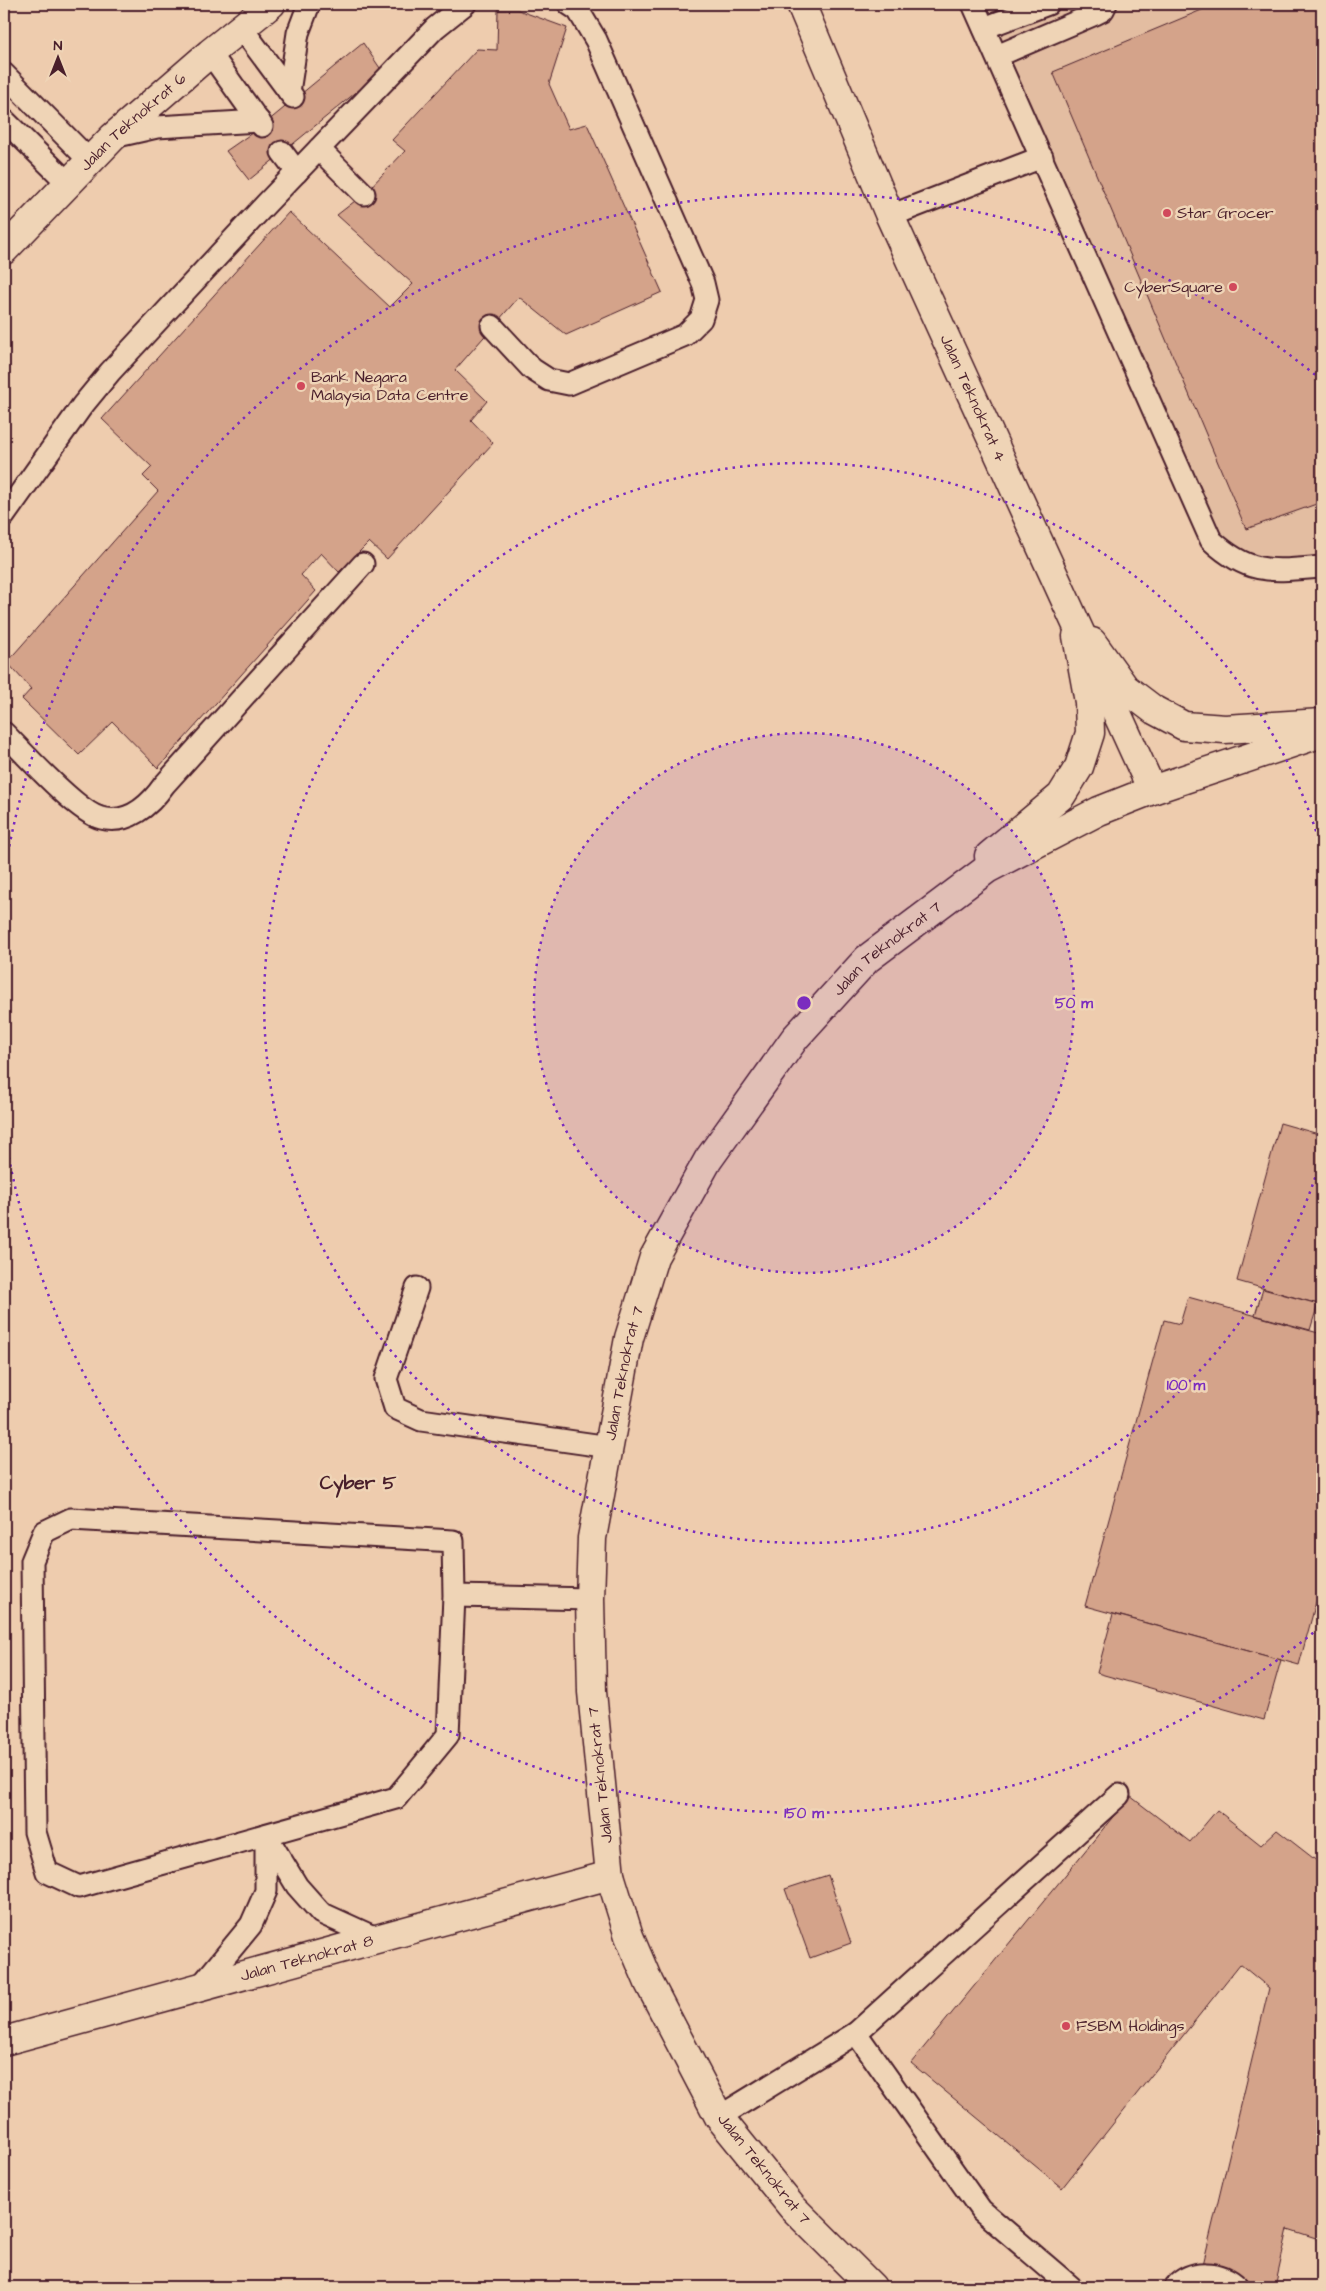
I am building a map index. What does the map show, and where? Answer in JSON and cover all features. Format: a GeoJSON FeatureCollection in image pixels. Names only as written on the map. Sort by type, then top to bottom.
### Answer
{"type":"FeatureCollection","features":[{"type":"Feature","properties":{"kind":"street","name":"Jalan Teknokrat 6"},"geometry":{"type":"LineString","coordinates":[[4,250],[113,137],[210,53],[271,4]]}},
{"type":"Feature","properties":{"kind":"street","name":"Jalan Teknokrat 4"},"geometry":{"type":"LineString","coordinates":[[801,4],[890,216],[1152,790]]}},
{"type":"Feature","properties":{"kind":"street"},"geometry":{"type":"LineString","coordinates":[[1073,615],[1125,688],[1154,710],[1184,726],[1224,729],[1322,723]]}},
{"type":"Feature","properties":{"kind":"street"},"geometry":{"type":"LineString","coordinates":[[924,917],[1007,840],[1061,796],[1079,767],[1090,733],[1090,725],[1089,702],[1073,615]]}},
{"type":"Feature","properties":{"kind":"street","name":"Jalan Teknokrat 7"},"geometry":{"type":"LineString","coordinates":[[872,2287],[792,2207],[719,2116],[649,1983],[629,1936],[610,1875],[592,1692],[590,1599],[592,1538],[629,1338],[654,1257],[708,1160],[795,1038],[867,960],[987,869],[1099,811],[1152,790],[1322,733]]}},
{"type":"Feature","properties":{"kind":"street","name":"Jalan Teknokrat 8"},"geometry":{"type":"LineString","coordinates":[[4,2042],[610,1875]]}},
{"type":"Feature","properties":{"kind":"lane"},"geometry":{"type":"LineString","coordinates":[[241,27],[292,95],[298,33],[309,4]]}},
{"type":"Feature","properties":{"kind":"lane"},"geometry":{"type":"LineString","coordinates":[[4,516],[82,406],[110,372],[297,172],[322,137],[435,28],[458,7],[465,4]]}},
{"type":"Feature","properties":{"kind":"lane"},"geometry":{"type":"LineString","coordinates":[[492,326],[532,369],[550,380],[569,384],[685,335],[701,319],[707,300],[703,283],[596,40],[578,10],[569,4]]}},
{"type":"Feature","properties":{"kind":"lane"},"geometry":{"type":"LineString","coordinates":[[973,4],[1211,540],[1229,556],[1250,567],[1279,571],[1322,567]]}},
{"type":"Feature","properties":{"kind":"lane"},"geometry":{"type":"LineString","coordinates":[[984,28],[1048,4]]}},
{"type":"Feature","properties":{"kind":"lane"},"geometry":{"type":"LineString","coordinates":[[997,56],[1095,14],[1103,10],[1106,4]]}},
{"type":"Feature","properties":{"kind":"lane"},"geometry":{"type":"LineString","coordinates":[[113,137],[157,127],[260,123],[210,53]]}},
{"type":"Feature","properties":{"kind":"lane"},"geometry":{"type":"LineString","coordinates":[[4,74],[90,161]]}},
{"type":"Feature","properties":{"kind":"lane"},"geometry":{"type":"LineString","coordinates":[[4,120],[68,183]]}},
{"type":"Feature","properties":{"kind":"lane"},"geometry":{"type":"LineString","coordinates":[[322,137],[364,194]]}},
{"type":"Feature","properties":{"kind":"lane"},"geometry":{"type":"LineString","coordinates":[[282,152],[297,172]]}},
{"type":"Feature","properties":{"kind":"lane"},"geometry":{"type":"LineString","coordinates":[[890,216],[1042,157]]}},
{"type":"Feature","properties":{"kind":"lane"},"geometry":{"type":"LineString","coordinates":[[4,733],[79,806],[100,818],[120,818],[138,812],[152,802],[164,785],[363,564]]}},
{"type":"Feature","properties":{"kind":"lane"},"geometry":{"type":"LineString","coordinates":[[417,1288],[386,1379],[395,1408],[421,1420],[610,1447]]}},
{"type":"Feature","properties":{"kind":"lane"},"geometry":{"type":"LineString","coordinates":[[71,1519],[453,1541],[454,1596],[448,1735],[396,1798],[79,1886],[47,1872],[35,1832],[32,1561],[44,1532],[71,1519]]}},
{"type":"Feature","properties":{"kind":"lane"},"geometry":{"type":"LineString","coordinates":[[454,1596],[590,1599]]}},
{"type":"Feature","properties":{"kind":"lane"},"geometry":{"type":"LineString","coordinates":[[719,2116],[856,2034],[1119,1795]]}},
{"type":"Feature","properties":{"kind":"lane"},"geometry":{"type":"LineString","coordinates":[[266,1835],[297,1886],[321,1913],[378,1939]]}},
{"type":"Feature","properties":{"kind":"lane"},"geometry":{"type":"LineString","coordinates":[[200,1988],[251,1925],[266,1891],[266,1835]]}},
{"type":"Feature","properties":{"kind":"lane"},"geometry":{"type":"LineString","coordinates":[[856,2034],[981,2210],[1072,2287]]}},
{"type":"Feature","properties":{"kind":"lane"},"geometry":{"type":"LineString","coordinates":[[1175,2287],[1190,2277],[1204,2273],[1218,2275],[1232,2281],[1238,2287]]}},
{"type":"Feature","properties":{"kind":"shaded area","name":"CyberSquare"},"geometry":{"type":"Polygon","coordinates":[[[987,4],[1322,4],[1322,558],[1280,562],[1255,556],[1231,546],[1220,532],[1013,69],[987,4]]]}},
{"type":"Feature","properties":{"kind":"building","name":"CyberSquare"},"geometry":{"type":"Polygon","coordinates":[[[1216,4],[1322,4],[1322,502],[1246,529],[1053,72],[1216,4]]]}},
{"type":"Feature","properties":{"kind":"building","name":"Bank Negara Malaysia Data Centre"},"geometry":{"type":"Polygon","coordinates":[[[498,10],[518,10],[567,28],[549,84],[569,129],[587,124],[662,292],[566,335],[519,297],[455,370],[487,401],[471,420],[493,443],[387,559],[369,542],[339,572],[321,553],[301,575],[316,591],[158,768],[113,722],[79,755],[22,699],[31,689],[7,662],[158,491],[143,476],[152,467],[102,419],[289,212],[390,307],[413,284],[337,215],[364,194],[405,151],[392,140],[477,49],[497,50],[498,10]]]}},
{"type":"Feature","properties":{"kind":"building"},"geometry":{"type":"Polygon","coordinates":[[[363,43],[382,71],[249,180],[226,151],[262,126],[363,43]]]}},
{"type":"Feature","properties":{"kind":"building"},"geometry":{"type":"Polygon","coordinates":[[[1280,1123],[1322,1135],[1322,1305],[1237,1281],[1280,1123]]]}},
{"type":"Feature","properties":{"kind":"building"},"geometry":{"type":"Polygon","coordinates":[[[1263,1289],[1318,1304],[1310,1330],[1255,1315],[1263,1289]]]}},
{"type":"Feature","properties":{"kind":"building"},"geometry":{"type":"Polygon","coordinates":[[[1188,1297],[1322,1334],[1322,1580],[1299,1665],[1085,1606],[1164,1320],[1180,1324],[1188,1297]]]}},
{"type":"Feature","properties":{"kind":"building"},"geometry":{"type":"Polygon","coordinates":[[[1113,1614],[1281,1660],[1264,1720],[1097,1673],[1113,1614]]]}},
{"type":"Feature","properties":{"kind":"building","name":"FSBM Holdings"},"geometry":{"type":"Polygon","coordinates":[[[1130,1796],[1190,1842],[1217,1810],[1261,1845],[1277,1830],[1322,1865],[1322,1874],[1319,1879],[1322,1882],[1322,2240],[1288,2229],[1275,2287],[1256,2287],[1201,2273],[1269,1988],[1240,1964],[1062,2188],[911,2063],[1130,1796]]]}},
{"type":"Feature","properties":{"kind":"building"},"geometry":{"type":"Polygon","coordinates":[[[828,1875],[851,1943],[810,1958],[785,1889],[828,1875]]]}},
{"type":"Feature","properties":{"kind":"place","name":"Star Grocer"},"geometry":{"type":"Point","coordinates":[1167,213]}},
{"type":"Feature","properties":{"kind":"place","name":"CyberSquare"},"geometry":{"type":"Point","coordinates":[1233,287]}},
{"type":"Feature","properties":{"kind":"place","name":"Bank Negara Malaysia Data Centre"},"geometry":{"type":"Point","coordinates":[301,386]}},
{"type":"Feature","properties":{"kind":"place","name":"FSBM Holdings"},"geometry":{"type":"Point","coordinates":[1066,2026]}},
{"type":"Feature","properties":{"kind":"district","name":"Cyber 5"},"geometry":{"type":"Point","coordinates":[358,1483]}}]}
